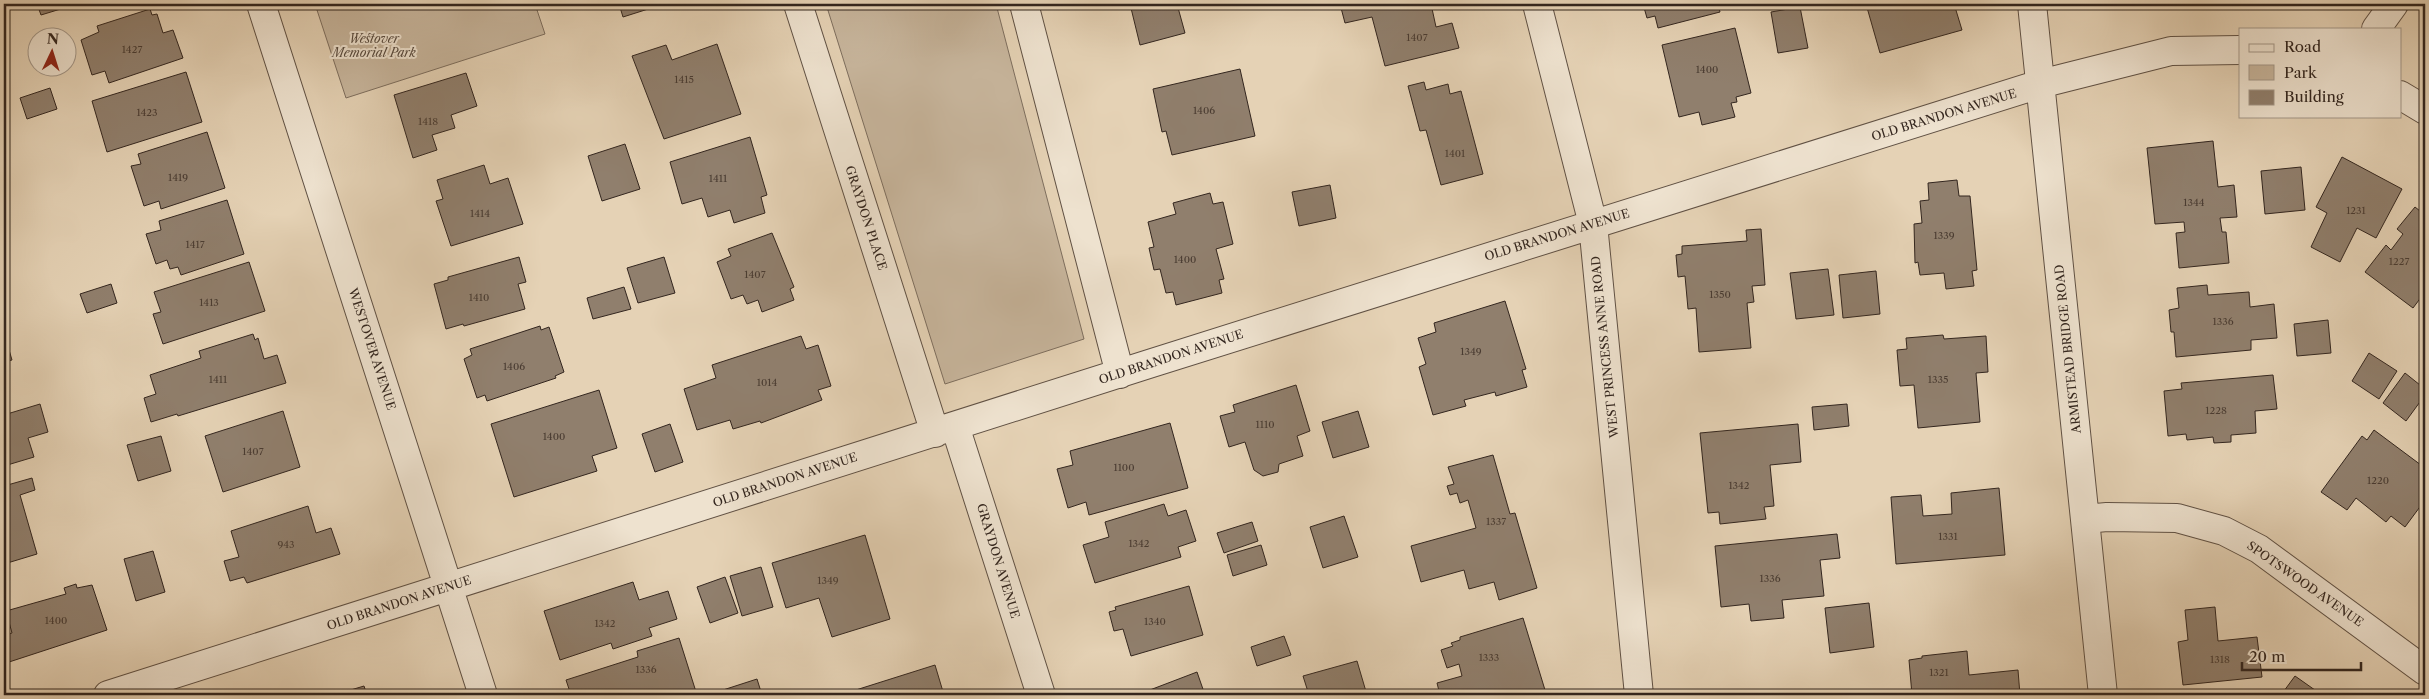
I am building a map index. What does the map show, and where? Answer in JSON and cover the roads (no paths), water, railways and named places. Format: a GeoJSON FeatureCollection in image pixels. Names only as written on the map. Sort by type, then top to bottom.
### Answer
{"type":"FeatureCollection","features":[{"type":"Feature","properties":{"kind":"street","name":"WESTOVER AVENUE"},"geometry":{"type":"LineString","coordinates":[[261,4],[483,695]]}},
{"type":"Feature","properties":{"kind":"street","name":"GRAYDON PLACE"},"geometry":{"type":"LineString","coordinates":[[798,4],[945,430]]}},
{"type":"Feature","properties":{"kind":"street"},"geometry":{"type":"LineString","coordinates":[[1024,4],[1120,374]]}},
{"type":"Feature","properties":{"kind":"street","name":"WEST PRINCESS ANNE ROAD"},"geometry":{"type":"LineString","coordinates":[[1537,4],[1593,224],[1639,695]]}},
{"type":"Feature","properties":{"kind":"street","name":"ARMISTEAD BRIDGE ROAD"},"geometry":{"type":"LineString","coordinates":[[2032,4],[2103,695]]}},
{"type":"Feature","properties":{"kind":"street"},"geometry":{"type":"LineString","coordinates":[[2377,28],[2394,4]]}},
{"type":"Feature","properties":{"kind":"street","name":"OLD BRANDON AVENUE"},"geometry":{"type":"LineString","coordinates":[[108,695],[2040,84],[2171,51],[2239,50]]}},
{"type":"Feature","properties":{"kind":"street"},"geometry":{"type":"LineString","coordinates":[[2402,97],[2425,110]]}},
{"type":"Feature","properties":{"kind":"street","name":"GRAYDON AVENUE"},"geometry":{"type":"LineString","coordinates":[[945,430],[1041,695]]}},
{"type":"Feature","properties":{"kind":"street","name":"SPOTSWOOD AVENUE"},"geometry":{"type":"LineString","coordinates":[[2085,519],[2107,517],[2177,518],[2224,531],[2259,549],[2425,671]]}},
{"type":"Feature","properties":{"kind":"park label","name":"Westover Memorial Park"},"geometry":{"type":"Point","coordinates":[374,46]}}]}
